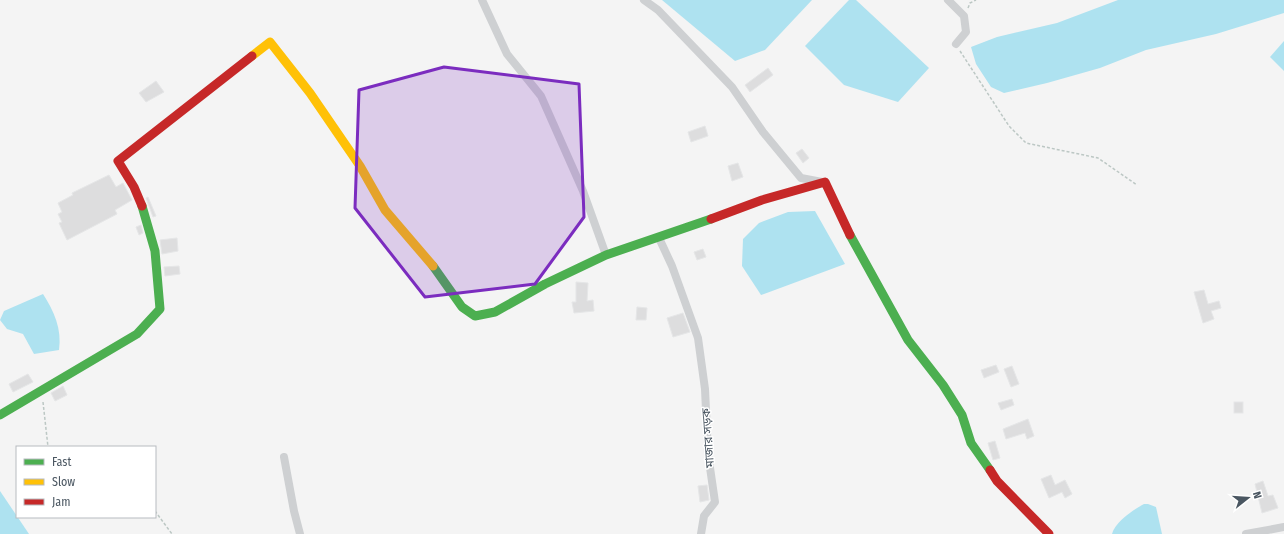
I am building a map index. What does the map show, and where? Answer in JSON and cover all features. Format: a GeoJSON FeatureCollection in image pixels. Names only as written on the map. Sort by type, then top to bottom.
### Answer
{"type":"FeatureCollection","features":[{"type":"Feature","properties":{"kind":"street"},"geometry":{"type":"LineString","coordinates":[[482,0],[508,54],[541,96],[584,191],[606,255]]}},
{"type":"Feature","properties":{"kind":"street"},"geometry":{"type":"LineString","coordinates":[[644,0],[658,10],[732,87],[763,132],[801,178],[825,182]]}},
{"type":"Feature","properties":{"kind":"street"},"geometry":{"type":"LineString","coordinates":[[948,0],[964,16],[966,32],[956,44]]}},
{"type":"Feature","properties":{"kind":"street"},"geometry":{"type":"LineString","coordinates":[[0,415],[137,334],[160,309],[159,275],[150,228],[138,196],[118,161],[270,42],[310,92],[360,166],[385,210],[442,277],[462,307],[475,316],[495,312],[545,284],[606,255],[659,238],[762,200],[825,182]]}},
{"type":"Feature","properties":{"kind":"street"},"geometry":{"type":"LineString","coordinates":[[825,182],[849,233],[908,340],[943,385],[962,415],[971,443],[998,481],[1049,534]]}},
{"type":"Feature","properties":{"kind":"street","name":"মাজার সড়ক"},"geometry":{"type":"LineString","coordinates":[[659,238],[672,266],[698,338],[705,389],[708,454],[715,502],[704,516],[701,534]]}},
{"type":"Feature","properties":{"kind":"street"},"geometry":{"type":"LineString","coordinates":[[284,457],[300,534]]}},
{"type":"Feature","properties":{"kind":"street"},"geometry":{"type":"LineString","coordinates":[[1246,534],[1284,527]]}},
{"type":"Feature","properties":{"kind":"path"},"geometry":{"type":"LineString","coordinates":[[964,16],[970,3],[976,0]]}},
{"type":"Feature","properties":{"kind":"path"},"geometry":{"type":"LineString","coordinates":[[956,44],[1009,126],[1026,143],[1098,158],[1137,185]]}},
{"type":"Feature","properties":{"kind":"path"},"geometry":{"type":"LineString","coordinates":[[42,390],[48,446]]}},
{"type":"Feature","properties":{"kind":"path"},"geometry":{"type":"LineString","coordinates":[[156,512],[172,534]]}},
{"type":"Feature","properties":{"kind":"highlighted area"},"geometry":{"type":"Polygon","coordinates":[[[444,67],[579,84],[584,217],[535,284],[425,297],[355,208],[359,90],[444,67]]]}},
{"type":"Feature","properties":{"kind":"water"},"geometry":{"type":"Polygon","coordinates":[[[662,0],[812,0],[765,50],[735,61],[662,0]]]}},
{"type":"Feature","properties":{"kind":"water"},"geometry":{"type":"Polygon","coordinates":[[[849,0],[856,0],[929,68],[898,102],[844,85],[805,46],[849,0]]]}},
{"type":"Feature","properties":{"kind":"water"},"geometry":{"type":"Polygon","coordinates":[[[1118,0],[1284,0],[1284,13],[1216,34],[1146,50],[1100,68],[1004,93],[991,87],[976,64],[971,47],[997,37],[1057,23],[1118,0]]]}},
{"type":"Feature","properties":{"kind":"water"},"geometry":{"type":"Polygon","coordinates":[[[1284,41],[1284,71],[1270,57],[1284,41]]]}},
{"type":"Feature","properties":{"kind":"water"},"geometry":{"type":"Polygon","coordinates":[[[815,211],[845,264],[761,295],[742,266],[743,239],[759,223],[788,212],[815,211]]]}},
{"type":"Feature","properties":{"kind":"water"},"geometry":{"type":"Polygon","coordinates":[[[43,294],[51,307],[56,320],[60,342],[59,350],[34,354],[23,334],[7,329],[0,320],[4,311],[43,294]]]}},
{"type":"Feature","properties":{"kind":"water"},"geometry":{"type":"Polygon","coordinates":[[[0,491],[16,515],[16,518],[18,518],[29,534],[0,534],[0,491]]]}},
{"type":"Feature","properties":{"kind":"water"},"geometry":{"type":"Polygon","coordinates":[[[1144,504],[1156,507],[1162,534],[1112,534],[1121,521],[1144,504]]]}},
{"type":"Feature","properties":{"kind":"building"},"geometry":{"type":"Polygon","coordinates":[[[768,68],[773,75],[750,92],[745,85],[768,68]]]}},
{"type":"Feature","properties":{"kind":"building"},"geometry":{"type":"Polygon","coordinates":[[[156,81],[164,92],[146,102],[139,93],[156,81]]]}},
{"type":"Feature","properties":{"kind":"building"},"geometry":{"type":"Polygon","coordinates":[[[705,126],[708,136],[691,142],[688,132],[705,126]]]}},
{"type":"Feature","properties":{"kind":"building"},"geometry":{"type":"Polygon","coordinates":[[[802,149],[809,158],[803,163],[796,153],[802,149]]]}},
{"type":"Feature","properties":{"kind":"building"},"geometry":{"type":"Polygon","coordinates":[[[738,163],[743,177],[732,181],[728,166],[738,163]]]}},
{"type":"Feature","properties":{"kind":"building"},"geometry":{"type":"Polygon","coordinates":[[[109,175],[116,187],[123,183],[132,200],[115,210],[117,214],[67,240],[59,223],[62,222],[58,214],[62,212],[58,203],[73,195],[72,193],[109,175]]]}},
{"type":"Feature","properties":{"kind":"building"},"geometry":{"type":"Polygon","coordinates":[[[148,197],[156,216],[153,217],[146,198],[148,197]]]}},
{"type":"Feature","properties":{"kind":"building"},"geometry":{"type":"Polygon","coordinates":[[[141,225],[143,233],[139,235],[136,227],[141,225]]]}},
{"type":"Feature","properties":{"kind":"building"},"geometry":{"type":"Polygon","coordinates":[[[177,238],[178,251],[162,254],[160,240],[177,238]]]}},
{"type":"Feature","properties":{"kind":"building"},"geometry":{"type":"Polygon","coordinates":[[[703,249],[706,257],[697,260],[694,252],[703,249]]]}},
{"type":"Feature","properties":{"kind":"building"},"geometry":{"type":"Polygon","coordinates":[[[179,266],[180,274],[165,276],[164,267],[179,266]]]}},
{"type":"Feature","properties":{"kind":"building"},"geometry":{"type":"Polygon","coordinates":[[[576,282],[588,283],[587,301],[593,300],[594,311],[574,313],[572,302],[576,302],[576,282]]]}},
{"type":"Feature","properties":{"kind":"building"},"geometry":{"type":"Polygon","coordinates":[[[1204,290],[1208,304],[1219,301],[1221,308],[1211,311],[1214,319],[1203,323],[1194,292],[1204,290]]]}},
{"type":"Feature","properties":{"kind":"building"},"geometry":{"type":"Polygon","coordinates":[[[637,307],[647,308],[646,320],[636,320],[637,307]]]}},
{"type":"Feature","properties":{"kind":"building"},"geometry":{"type":"Polygon","coordinates":[[[683,313],[690,332],[673,337],[667,318],[683,313]]]}},
{"type":"Feature","properties":{"kind":"building"},"geometry":{"type":"Polygon","coordinates":[[[996,365],[999,372],[984,378],[981,370],[996,365]]]}},
{"type":"Feature","properties":{"kind":"building"},"geometry":{"type":"Polygon","coordinates":[[[1012,366],[1019,384],[1011,387],[1004,369],[1012,366]]]}},
{"type":"Feature","properties":{"kind":"building"},"geometry":{"type":"Polygon","coordinates":[[[28,374],[33,382],[13,392],[9,384],[28,374]]]}},
{"type":"Feature","properties":{"kind":"building"},"geometry":{"type":"Polygon","coordinates":[[[63,386],[67,395],[55,401],[51,393],[63,386]]]}},
{"type":"Feature","properties":{"kind":"building"},"geometry":{"type":"Polygon","coordinates":[[[1012,399],[1014,405],[1001,410],[998,403],[1012,399]]]}},
{"type":"Feature","properties":{"kind":"building"},"geometry":{"type":"Polygon","coordinates":[[[1234,402],[1243,402],[1243,413],[1234,413],[1234,402]]]}},
{"type":"Feature","properties":{"kind":"building"},"geometry":{"type":"Polygon","coordinates":[[[1028,419],[1034,436],[1027,439],[1025,433],[1006,439],[1003,429],[1028,419]]]}},
{"type":"Feature","properties":{"kind":"building"},"geometry":{"type":"Polygon","coordinates":[[[995,441],[1000,458],[993,460],[988,443],[995,441]]]}},
{"type":"Feature","properties":{"kind":"building"},"geometry":{"type":"Polygon","coordinates":[[[1051,475],[1055,485],[1065,480],[1072,494],[1065,498],[1062,492],[1049,498],[1041,479],[1051,475]]]}},
{"type":"Feature","properties":{"kind":"building"},"geometry":{"type":"Polygon","coordinates":[[[1263,481],[1268,496],[1273,495],[1278,508],[1262,513],[1255,484],[1263,481]]]}},
{"type":"Feature","properties":{"kind":"building"},"geometry":{"type":"Polygon","coordinates":[[[707,485],[709,500],[700,502],[698,486],[707,485]]]}},
{"type":"Feature","properties":{"kind":"traffic: fast"},"geometry":{"type":"LineString","coordinates":[[0,415],[137,334],[160,309],[155,251],[142,206]]}},
{"type":"Feature","properties":{"kind":"traffic: fast"},"geometry":{"type":"LineString","coordinates":[[433,266],[462,307],[475,316],[495,312],[545,284],[606,255],[711,219]]}},
{"type":"Feature","properties":{"kind":"traffic: fast"},"geometry":{"type":"LineString","coordinates":[[850,235],[908,340],[943,385],[962,415],[971,443],[990,470]]}},
{"type":"Feature","properties":{"kind":"traffic: slow"},"geometry":{"type":"LineString","coordinates":[[252,56],[270,42],[310,93],[360,166],[385,210],[433,266]]}},
{"type":"Feature","properties":{"kind":"traffic: jam"},"geometry":{"type":"LineString","coordinates":[[142,206],[134,187],[118,161],[252,56]]}},
{"type":"Feature","properties":{"kind":"traffic: jam"},"geometry":{"type":"LineString","coordinates":[[711,219],[762,200],[825,182],[850,235]]}},
{"type":"Feature","properties":{"kind":"traffic: jam"},"geometry":{"type":"LineString","coordinates":[[990,470],[997,481],[1049,534]]}}]}
